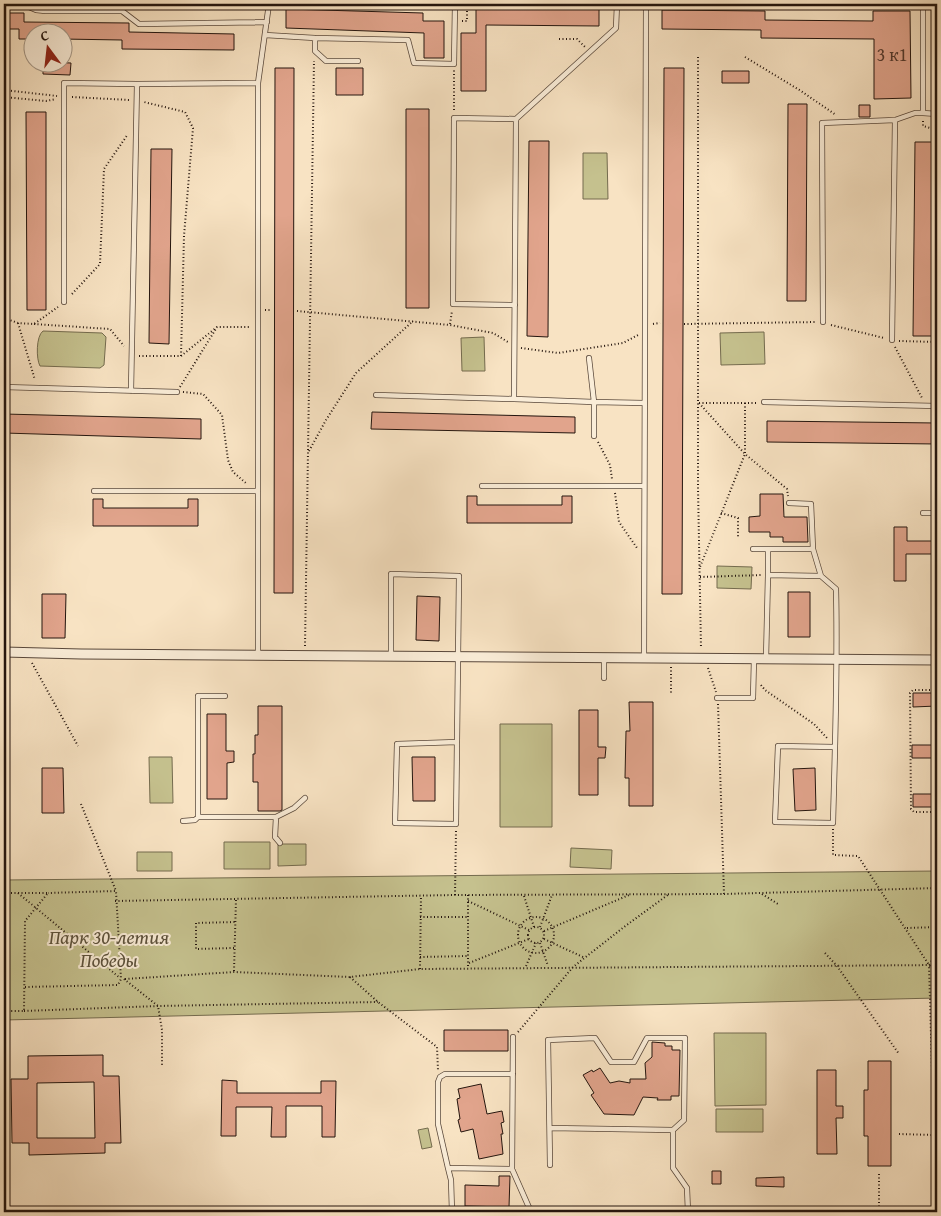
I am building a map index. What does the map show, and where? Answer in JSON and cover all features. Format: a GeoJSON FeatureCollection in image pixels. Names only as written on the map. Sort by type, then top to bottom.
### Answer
{"type":"FeatureCollection","features":[{"type":"Feature","properties":{"kind":"street"},"geometry":{"type":"LineString","coordinates":[[4,652],[258,656],[937,660]]}},
{"type":"Feature","properties":{"kind":"lane"},"geometry":{"type":"LineString","coordinates":[[22,4],[36,10],[45,11],[122,11],[139,24],[267,22]]}},
{"type":"Feature","properties":{"kind":"lane"},"geometry":{"type":"LineString","coordinates":[[45,4],[45,11]]}},
{"type":"Feature","properties":{"kind":"lane"},"geometry":{"type":"LineString","coordinates":[[258,656],[258,83],[270,4]]}},
{"type":"Feature","properties":{"kind":"lane"},"geometry":{"type":"LineString","coordinates":[[265,35],[408,40],[414,63],[454,64],[454,4]]}},
{"type":"Feature","properties":{"kind":"lane"},"geometry":{"type":"LineString","coordinates":[[515,305],[453,304],[454,118],[516,119],[616,28],[616,4]]}},
{"type":"Feature","properties":{"kind":"lane"},"geometry":{"type":"LineString","coordinates":[[644,658],[646,4]]}},
{"type":"Feature","properties":{"kind":"lane"},"geometry":{"type":"LineString","coordinates":[[861,4],[861,6],[925,5],[923,114]]}},
{"type":"Feature","properties":{"kind":"lane"},"geometry":{"type":"LineString","coordinates":[[315,38],[315,50],[326,61],[358,61]]}},
{"type":"Feature","properties":{"kind":"lane"},"geometry":{"type":"LineString","coordinates":[[64,302],[64,83],[258,83]]}},
{"type":"Feature","properties":{"kind":"lane"},"geometry":{"type":"LineString","coordinates":[[131,390],[137,84]]}},
{"type":"Feature","properties":{"kind":"lane"},"geometry":{"type":"LineString","coordinates":[[822,322],[822,122],[895,120],[915,113],[937,114]]}},
{"type":"Feature","properties":{"kind":"lane"},"geometry":{"type":"LineString","coordinates":[[514,399],[516,119]]}},
{"type":"Feature","properties":{"kind":"lane"},"geometry":{"type":"LineString","coordinates":[[892,340],[895,120]]}},
{"type":"Feature","properties":{"kind":"lane"},"geometry":{"type":"LineString","coordinates":[[589,358],[594,402],[594,436]]}},
{"type":"Feature","properties":{"kind":"lane"},"geometry":{"type":"LineString","coordinates":[[4,387],[177,392]]}},
{"type":"Feature","properties":{"kind":"lane"},"geometry":{"type":"LineString","coordinates":[[376,395],[644,403]]}},
{"type":"Feature","properties":{"kind":"lane"},"geometry":{"type":"LineString","coordinates":[[764,402],[937,406]]}},
{"type":"Feature","properties":{"kind":"lane"},"geometry":{"type":"LineString","coordinates":[[482,486],[644,486]]}},
{"type":"Feature","properties":{"kind":"lane"},"geometry":{"type":"LineString","coordinates":[[94,492],[258,491]]}},
{"type":"Feature","properties":{"kind":"lane"},"geometry":{"type":"LineString","coordinates":[[789,504],[811,504],[813,549],[821,576],[836,589],[837,660],[835,747],[833,823],[775,822],[778,746],[835,747]]}},
{"type":"Feature","properties":{"kind":"lane"},"geometry":{"type":"LineString","coordinates":[[923,513],[937,513]]}},
{"type":"Feature","properties":{"kind":"lane"},"geometry":{"type":"LineString","coordinates":[[753,549],[813,549]]}},
{"type":"Feature","properties":{"kind":"lane"},"geometry":{"type":"LineString","coordinates":[[766,659],[768,549]]}},
{"type":"Feature","properties":{"kind":"lane"},"geometry":{"type":"LineString","coordinates":[[391,657],[391,574],[459,576],[458,657],[457,742],[456,824],[395,823],[397,744],[457,742]]}},
{"type":"Feature","properties":{"kind":"lane"},"geometry":{"type":"LineString","coordinates":[[768,575],[821,576]]}},
{"type":"Feature","properties":{"kind":"lane"},"geometry":{"type":"LineString","coordinates":[[604,658],[604,678]]}},
{"type":"Feature","properties":{"kind":"lane"},"geometry":{"type":"LineString","coordinates":[[717,698],[754,698],[754,659]]}},
{"type":"Feature","properties":{"kind":"lane"},"geometry":{"type":"LineString","coordinates":[[198,817],[198,696],[225,696]]}},
{"type":"Feature","properties":{"kind":"lane"},"geometry":{"type":"LineString","coordinates":[[183,821],[195,820],[198,817],[276,817],[294,808],[305,798]]}},
{"type":"Feature","properties":{"kind":"lane"},"geometry":{"type":"LineString","coordinates":[[276,817],[275,837],[280,843]]}},
{"type":"Feature","properties":{"kind":"lane"},"geometry":{"type":"LineString","coordinates":[[269,841],[275,837]]}},
{"type":"Feature","properties":{"kind":"lane"},"geometry":{"type":"LineString","coordinates":[[513,1037],[512,1169],[531,1212]]}},
{"type":"Feature","properties":{"kind":"lane"},"geometry":{"type":"LineString","coordinates":[[550,1128],[673,1130],[684,1120],[685,1038],[647,1038],[634,1062],[611,1062],[595,1038],[548,1040],[550,1165]]}},
{"type":"Feature","properties":{"kind":"lane"},"geometry":{"type":"LineString","coordinates":[[452,1212],[451,1180],[438,1124],[438,1082],[440,1077],[446,1074],[513,1074]]}},
{"type":"Feature","properties":{"kind":"lane"},"geometry":{"type":"LineString","coordinates":[[673,1130],[673,1168],[687,1188],[688,1212]]}},
{"type":"Feature","properties":{"kind":"lane"},"geometry":{"type":"LineString","coordinates":[[448,1168],[512,1169]]}},
{"type":"Feature","properties":{"kind":"path"},"geometry":{"type":"LineString","coordinates":[[467,4],[467,21]]}},
{"type":"Feature","properties":{"kind":"path"},"geometry":{"type":"LineString","coordinates":[[789,4],[794,5]]}},
{"type":"Feature","properties":{"kind":"path"},"geometry":{"type":"LineString","coordinates":[[559,39],[577,39],[590,52]]}},
{"type":"Feature","properties":{"kind":"path"},"geometry":{"type":"LineString","coordinates":[[305,656],[315,50]]}},
{"type":"Feature","properties":{"kind":"path"},"geometry":{"type":"LineString","coordinates":[[698,57],[699,568],[701,659],[710,672],[717,698],[724,894]]}},
{"type":"Feature","properties":{"kind":"path"},"geometry":{"type":"LineString","coordinates":[[745,57],[801,91],[842,121]]}},
{"type":"Feature","properties":{"kind":"path"},"geometry":{"type":"LineString","coordinates":[[454,64],[454,118]]}},
{"type":"Feature","properties":{"kind":"path"},"geometry":{"type":"LineString","coordinates":[[4,90],[137,100],[185,112],[192,128],[184,236],[181,356]]}},
{"type":"Feature","properties":{"kind":"path"},"geometry":{"type":"LineString","coordinates":[[4,97],[46,101],[64,96]]}},
{"type":"Feature","properties":{"kind":"path"},"geometry":{"type":"LineString","coordinates":[[923,114],[922,126],[937,130]]}},
{"type":"Feature","properties":{"kind":"path"},"geometry":{"type":"LineString","coordinates":[[34,324],[64,302],[100,264],[104,169],[137,121]]}},
{"type":"Feature","properties":{"kind":"path"},"geometry":{"type":"LineString","coordinates":[[450,325],[453,304]]}},
{"type":"Feature","properties":{"kind":"path"},"geometry":{"type":"LineString","coordinates":[[297,310],[450,325],[493,333],[515,346],[558,354],[623,343],[644,331]]}},
{"type":"Feature","properties":{"kind":"path"},"geometry":{"type":"LineString","coordinates":[[4,318],[34,324],[110,329],[133,356],[181,356],[217,327],[258,326]]}},
{"type":"Feature","properties":{"kind":"path"},"geometry":{"type":"LineString","coordinates":[[309,452],[326,420],[356,373],[413,321]]}},
{"type":"Feature","properties":{"kind":"path"},"geometry":{"type":"LineString","coordinates":[[18,322],[38,388]]}},
{"type":"Feature","properties":{"kind":"path"},"geometry":{"type":"LineString","coordinates":[[684,324],[822,322],[892,340],[937,342]]}},
{"type":"Feature","properties":{"kind":"path"},"geometry":{"type":"LineString","coordinates":[[217,327],[177,392],[203,394],[222,415],[228,460],[233,472],[252,490],[258,491]]}},
{"type":"Feature","properties":{"kind":"path"},"geometry":{"type":"LineString","coordinates":[[892,340],[927,406]]}},
{"type":"Feature","properties":{"kind":"path"},"geometry":{"type":"LineString","coordinates":[[699,403],[764,402]]}},
{"type":"Feature","properties":{"kind":"path"},"geometry":{"type":"LineString","coordinates":[[699,403],[744,454],[787,489],[789,504]]}},
{"type":"Feature","properties":{"kind":"path"},"geometry":{"type":"LineString","coordinates":[[699,568],[744,454],[746,403]]}},
{"type":"Feature","properties":{"kind":"path"},"geometry":{"type":"LineString","coordinates":[[594,436],[610,465],[613,484]]}},
{"type":"Feature","properties":{"kind":"path"},"geometry":{"type":"LineString","coordinates":[[615,493],[619,522],[644,558]]}},
{"type":"Feature","properties":{"kind":"path"},"geometry":{"type":"LineString","coordinates":[[721,513],[738,518],[738,537]]}},
{"type":"Feature","properties":{"kind":"path"},"geometry":{"type":"LineString","coordinates":[[700,576],[768,575]]}},
{"type":"Feature","properties":{"kind":"path"},"geometry":{"type":"LineString","coordinates":[[27,652],[78,746]]}},
{"type":"Feature","properties":{"kind":"path"},"geometry":{"type":"LineString","coordinates":[[671,664],[671,694]]}},
{"type":"Feature","properties":{"kind":"path"},"geometry":{"type":"LineString","coordinates":[[754,676],[765,690],[814,724],[835,747]]}},
{"type":"Feature","properties":{"kind":"path"},"geometry":{"type":"LineString","coordinates":[[937,690],[914,690],[910,693],[911,810],[914,812],[937,812]]}},
{"type":"Feature","properties":{"kind":"path"},"geometry":{"type":"LineString","coordinates":[[25,987],[118,985],[121,979],[115,901],[116,891],[81,804]]}},
{"type":"Feature","properties":{"kind":"path"},"geometry":{"type":"LineString","coordinates":[[833,823],[833,855],[858,856],[937,973]]}},
{"type":"Feature","properties":{"kind":"path"},"geometry":{"type":"LineString","coordinates":[[456,824],[456,895]]}},
{"type":"Feature","properties":{"kind":"path"},"geometry":{"type":"LineString","coordinates":[[115,901],[456,895],[762,894],[937,888]]}},
{"type":"Feature","properties":{"kind":"path"},"geometry":{"type":"LineString","coordinates":[[4,893],[116,891]]}},
{"type":"Feature","properties":{"kind":"path"},"geometry":{"type":"LineString","coordinates":[[18,893],[121,979],[234,972],[350,977],[420,969],[525,967],[937,965]]}},
{"type":"Feature","properties":{"kind":"path"},"geometry":{"type":"LineString","coordinates":[[24,1010],[25,922],[48,893]]}},
{"type":"Feature","properties":{"kind":"path"},"geometry":{"type":"LineString","coordinates":[[544,931],[632,894]]}},
{"type":"Feature","properties":{"kind":"path"},"geometry":{"type":"LineString","coordinates":[[513,1037],[573,967],[670,894]]}},
{"type":"Feature","properties":{"kind":"path"},"geometry":{"type":"LineString","coordinates":[[762,894],[778,904]]}},
{"type":"Feature","properties":{"kind":"path"},"geometry":{"type":"LineString","coordinates":[[468,895],[468,968]]}},
{"type":"Feature","properties":{"kind":"path"},"geometry":{"type":"LineString","coordinates":[[540,927],[552,895]]}},
{"type":"Feature","properties":{"kind":"path"},"geometry":{"type":"LineString","coordinates":[[420,969],[421,896]]}},
{"type":"Feature","properties":{"kind":"path"},"geometry":{"type":"LineString","coordinates":[[524,896],[534,927]]}},
{"type":"Feature","properties":{"kind":"path"},"geometry":{"type":"LineString","coordinates":[[234,972],[236,899]]}},
{"type":"Feature","properties":{"kind":"path"},"geometry":{"type":"LineString","coordinates":[[468,901],[529,930]]}},
{"type":"Feature","properties":{"kind":"path"},"geometry":{"type":"LineString","coordinates":[[420,917],[467,917]]}},
{"type":"Feature","properties":{"kind":"path"},"geometry":{"type":"LineString","coordinates":[[531,918],[543,919],[552,927],[554,938],[550,947],[543,951],[532,952],[526,950],[520,942],[518,932],[520,926],[526,920],[531,918]]}},
{"type":"Feature","properties":{"kind":"path"},"geometry":{"type":"LineString","coordinates":[[234,948],[196,949],[196,924],[235,922]]}},
{"type":"Feature","properties":{"kind":"path"},"geometry":{"type":"LineString","coordinates":[[529,930],[534,927],[540,927],[544,931],[544,939]]}},
{"type":"Feature","properties":{"kind":"path"},"geometry":{"type":"LineString","coordinates":[[907,928],[937,927]]}},
{"type":"Feature","properties":{"kind":"path"},"geometry":{"type":"LineString","coordinates":[[529,930],[529,939]]}},
{"type":"Feature","properties":{"kind":"path"},"geometry":{"type":"LineString","coordinates":[[468,964],[529,939],[536,943],[544,939]]}},
{"type":"Feature","properties":{"kind":"path"},"geometry":{"type":"LineString","coordinates":[[544,939],[584,958]]}},
{"type":"Feature","properties":{"kind":"path"},"geometry":{"type":"LineString","coordinates":[[540,942],[548,967]]}},
{"type":"Feature","properties":{"kind":"path"},"geometry":{"type":"LineString","coordinates":[[525,967],[536,943]]}},
{"type":"Feature","properties":{"kind":"path"},"geometry":{"type":"LineString","coordinates":[[937,952],[930,965],[934,1141],[937,1146]]}},
{"type":"Feature","properties":{"kind":"path"},"geometry":{"type":"LineString","coordinates":[[825,953],[837,966],[899,1054]]}},
{"type":"Feature","properties":{"kind":"path"},"geometry":{"type":"LineString","coordinates":[[420,957],[468,956]]}},
{"type":"Feature","properties":{"kind":"path"},"geometry":{"type":"LineString","coordinates":[[350,977],[378,1002],[437,1047],[437,1067],[440,1077]]}},
{"type":"Feature","properties":{"kind":"path"},"geometry":{"type":"LineString","coordinates":[[125,979],[158,1006],[162,1030],[162,1067]]}},
{"type":"Feature","properties":{"kind":"path"},"geometry":{"type":"LineString","coordinates":[[4,1011],[378,1002]]}},
{"type":"Feature","properties":{"kind":"path"},"geometry":{"type":"LineString","coordinates":[[899,1134],[934,1135]]}},
{"type":"Feature","properties":{"kind":"path"},"geometry":{"type":"LineString","coordinates":[[879,1174],[879,1212]]}},
{"type":"Feature","properties":{"kind":"green space"},"geometry":{"type":"Polygon","coordinates":[[[583,153],[607,153],[608,199],[583,199],[583,153]]]}},
{"type":"Feature","properties":{"kind":"green space"},"geometry":{"type":"Polygon","coordinates":[[[43,331],[102,333],[106,337],[104,365],[100,368],[40,366],[37,348],[43,331]]]}},
{"type":"Feature","properties":{"kind":"green space"},"geometry":{"type":"Polygon","coordinates":[[[764,332],[765,364],[721,365],[720,333],[764,332]]]}},
{"type":"Feature","properties":{"kind":"green space"},"geometry":{"type":"Polygon","coordinates":[[[484,337],[485,371],[462,371],[461,338],[484,337]]]}},
{"type":"Feature","properties":{"kind":"green space"},"geometry":{"type":"Polygon","coordinates":[[[717,566],[752,567],[751,589],[717,588],[717,566]]]}},
{"type":"Feature","properties":{"kind":"green space"},"geometry":{"type":"Polygon","coordinates":[[[500,724],[552,724],[552,827],[500,827],[500,724]]]}},
{"type":"Feature","properties":{"kind":"green space"},"geometry":{"type":"Polygon","coordinates":[[[149,757],[172,757],[173,803],[150,803],[149,757]]]}},
{"type":"Feature","properties":{"kind":"green space"},"geometry":{"type":"Polygon","coordinates":[[[224,842],[270,842],[270,869],[224,869],[224,842]]]}},
{"type":"Feature","properties":{"kind":"green space"},"geometry":{"type":"Polygon","coordinates":[[[278,844],[306,844],[306,865],[278,866],[278,844]]]}},
{"type":"Feature","properties":{"kind":"green space"},"geometry":{"type":"Polygon","coordinates":[[[571,848],[612,850],[611,869],[570,867],[571,848]]]}},
{"type":"Feature","properties":{"kind":"green space"},"geometry":{"type":"Polygon","coordinates":[[[137,852],[172,852],[172,871],[137,871],[137,852]]]}},
{"type":"Feature","properties":{"kind":"green space","name":"Парк 30-летия Победы"},"geometry":{"type":"Polygon","coordinates":[[[937,871],[937,998],[4,1020],[4,880],[937,871]]]}},
{"type":"Feature","properties":{"kind":"green space"},"geometry":{"type":"Polygon","coordinates":[[[714,1033],[766,1033],[766,1105],[715,1106],[714,1033]]]}},
{"type":"Feature","properties":{"kind":"green space"},"geometry":{"type":"Polygon","coordinates":[[[716,1109],[763,1109],[763,1132],[716,1132],[716,1109]]]}},
{"type":"Feature","properties":{"kind":"green space"},"geometry":{"type":"Polygon","coordinates":[[[428,1128],[432,1147],[422,1149],[418,1130],[428,1128]]]}},
{"type":"Feature","properties":{"kind":"building"},"geometry":{"type":"Polygon","coordinates":[[[476,6],[599,7],[599,26],[486,25],[486,91],[461,91],[461,33],[476,33],[476,6]]]}},
{"type":"Feature","properties":{"kind":"building"},"geometry":{"type":"Polygon","coordinates":[[[286,9],[423,13],[423,21],[444,21],[444,58],[424,58],[424,33],[286,28],[286,9]]]}},
{"type":"Feature","properties":{"kind":"building"},"geometry":{"type":"Polygon","coordinates":[[[662,10],[765,11],[765,20],[873,21],[873,11],[910,11],[911,98],[874,99],[874,39],[761,38],[761,30],[662,29],[662,10]]]}},
{"type":"Feature","properties":{"kind":"building"},"geometry":{"type":"Polygon","coordinates":[[[4,13],[24,13],[22,39],[19,39],[19,29],[4,29],[4,13]]]}},
{"type":"Feature","properties":{"kind":"building"},"geometry":{"type":"Polygon","coordinates":[[[72,22],[129,23],[129,32],[234,34],[234,50],[122,49],[122,40],[72,39],[72,22]]]}},
{"type":"Feature","properties":{"kind":"building"},"geometry":{"type":"Polygon","coordinates":[[[275,68],[294,68],[293,593],[274,593],[275,68]]]}},
{"type":"Feature","properties":{"kind":"building"},"geometry":{"type":"Polygon","coordinates":[[[336,68],[363,68],[363,95],[336,95],[336,68]]]}},
{"type":"Feature","properties":{"kind":"building"},"geometry":{"type":"Polygon","coordinates":[[[664,68],[684,68],[682,594],[662,594],[664,68]]]}},
{"type":"Feature","properties":{"kind":"building"},"geometry":{"type":"Polygon","coordinates":[[[722,71],[749,71],[749,83],[722,83],[722,71]]]}},
{"type":"Feature","properties":{"kind":"building"},"geometry":{"type":"Polygon","coordinates":[[[43,72],[70,72],[70,75],[43,74],[43,72]]]}},
{"type":"Feature","properties":{"kind":"building"},"geometry":{"type":"Polygon","coordinates":[[[788,104],[807,104],[806,301],[787,301],[788,104]]]}},
{"type":"Feature","properties":{"kind":"building"},"geometry":{"type":"Polygon","coordinates":[[[859,105],[870,105],[870,117],[859,117],[859,105]]]}},
{"type":"Feature","properties":{"kind":"building"},"geometry":{"type":"Polygon","coordinates":[[[406,109],[429,109],[429,308],[406,308],[406,109]]]}},
{"type":"Feature","properties":{"kind":"building"},"geometry":{"type":"Polygon","coordinates":[[[26,112],[46,112],[46,310],[27,310],[26,112]]]}},
{"type":"Feature","properties":{"kind":"building"},"geometry":{"type":"Polygon","coordinates":[[[529,141],[549,141],[548,337],[527,336],[529,141]]]}},
{"type":"Feature","properties":{"kind":"building"},"geometry":{"type":"Polygon","coordinates":[[[915,142],[937,142],[935,336],[913,336],[915,142]]]}},
{"type":"Feature","properties":{"kind":"building"},"geometry":{"type":"Polygon","coordinates":[[[151,149],[172,149],[169,344],[149,343],[151,149]]]}},
{"type":"Feature","properties":{"kind":"building"},"geometry":{"type":"Polygon","coordinates":[[[372,412],[575,417],[575,433],[371,429],[372,412]]]}},
{"type":"Feature","properties":{"kind":"building"},"geometry":{"type":"Polygon","coordinates":[[[4,414],[201,419],[201,439],[4,433],[4,414]]]}},
{"type":"Feature","properties":{"kind":"building"},"geometry":{"type":"Polygon","coordinates":[[[767,421],[937,423],[937,444],[767,442],[767,421]]]}},
{"type":"Feature","properties":{"kind":"building"},"geometry":{"type":"Polygon","coordinates":[[[760,494],[783,494],[784,517],[807,517],[808,542],[783,542],[783,537],[770,537],[770,532],[749,532],[749,517],[760,516],[760,494]]]}},
{"type":"Feature","properties":{"kind":"building"},"geometry":{"type":"Polygon","coordinates":[[[467,496],[477,496],[477,505],[562,505],[562,496],[572,496],[572,523],[467,523],[467,496]]]}},
{"type":"Feature","properties":{"kind":"building"},"geometry":{"type":"Polygon","coordinates":[[[93,499],[103,499],[103,508],[188,508],[188,499],[198,499],[198,526],[93,526],[93,499]]]}},
{"type":"Feature","properties":{"kind":"building"},"geometry":{"type":"Polygon","coordinates":[[[894,527],[907,527],[907,541],[937,541],[937,554],[906,554],[906,581],[894,581],[894,527]]]}},
{"type":"Feature","properties":{"kind":"building"},"geometry":{"type":"Polygon","coordinates":[[[788,592],[810,592],[810,637],[788,637],[788,592]]]}},
{"type":"Feature","properties":{"kind":"building"},"geometry":{"type":"Polygon","coordinates":[[[42,594],[66,594],[65,638],[42,638],[42,594]]]}},
{"type":"Feature","properties":{"kind":"building"},"geometry":{"type":"Polygon","coordinates":[[[417,596],[440,597],[439,641],[416,640],[417,596]]]}},
{"type":"Feature","properties":{"kind":"building"},"geometry":{"type":"Polygon","coordinates":[[[913,693],[937,693],[937,706],[913,707],[913,693]]]}},
{"type":"Feature","properties":{"kind":"building"},"geometry":{"type":"Polygon","coordinates":[[[629,702],[653,702],[653,806],[629,806],[629,778],[625,778],[626,731],[630,731],[629,702]]]}},
{"type":"Feature","properties":{"kind":"building"},"geometry":{"type":"Polygon","coordinates":[[[258,706],[282,706],[282,810],[280,811],[258,811],[258,782],[253,782],[253,754],[255,754],[255,735],[258,735],[258,706]]]}},
{"type":"Feature","properties":{"kind":"building"},"geometry":{"type":"Polygon","coordinates":[[[579,710],[598,710],[598,747],[606,747],[605,758],[598,758],[598,795],[579,795],[579,710]]]}},
{"type":"Feature","properties":{"kind":"building"},"geometry":{"type":"Polygon","coordinates":[[[207,714],[226,714],[226,751],[234,751],[234,762],[227,763],[227,799],[207,799],[207,714]]]}},
{"type":"Feature","properties":{"kind":"building"},"geometry":{"type":"Polygon","coordinates":[[[912,745],[937,745],[937,758],[912,758],[912,745]]]}},
{"type":"Feature","properties":{"kind":"building"},"geometry":{"type":"Polygon","coordinates":[[[412,757],[435,757],[435,801],[413,801],[412,757]]]}},
{"type":"Feature","properties":{"kind":"building"},"geometry":{"type":"Polygon","coordinates":[[[42,768],[63,768],[64,813],[42,813],[42,768]]]}},
{"type":"Feature","properties":{"kind":"building"},"geometry":{"type":"Polygon","coordinates":[[[815,768],[816,810],[795,811],[793,769],[815,768]]]}},
{"type":"Feature","properties":{"kind":"building"},"geometry":{"type":"Polygon","coordinates":[[[913,794],[937,794],[937,807],[913,807],[913,794]]]}},
{"type":"Feature","properties":{"kind":"building"},"geometry":{"type":"Polygon","coordinates":[[[444,1030],[508,1030],[508,1051],[444,1051],[444,1030]]]}},
{"type":"Feature","properties":{"kind":"building"},"geometry":{"type":"Polygon","coordinates":[[[652,1042],[665,1043],[665,1046],[672,1046],[672,1050],[680,1050],[679,1096],[671,1096],[671,1100],[643,1097],[634,1115],[604,1114],[591,1095],[594,1093],[583,1075],[600,1068],[610,1083],[619,1081],[630,1083],[630,1079],[646,1079],[645,1063],[652,1057],[652,1042]]]}},
{"type":"Feature","properties":{"kind":"building"},"geometry":{"type":"Polygon","coordinates":[[[103,1055],[103,1076],[119,1076],[121,1143],[105,1143],[105,1153],[29,1155],[29,1143],[12,1143],[11,1079],[28,1079],[28,1056],[103,1055]],[[94,1082],[37,1083],[37,1138],[95,1138],[94,1082]]]}},
{"type":"Feature","properties":{"kind":"building"},"geometry":{"type":"Polygon","coordinates":[[[868,1061],[891,1061],[891,1166],[868,1166],[868,1136],[864,1136],[864,1090],[868,1090],[868,1061]]]}},
{"type":"Feature","properties":{"kind":"building"},"geometry":{"type":"Polygon","coordinates":[[[817,1070],[836,1070],[836,1106],[843,1106],[843,1118],[836,1118],[837,1154],[817,1154],[817,1070]]]}},
{"type":"Feature","properties":{"kind":"building"},"geometry":{"type":"Polygon","coordinates":[[[222,1080],[237,1081],[237,1093],[321,1093],[321,1081],[336,1081],[335,1137],[322,1137],[322,1106],[286,1106],[286,1137],[271,1137],[272,1107],[236,1107],[236,1136],[221,1136],[222,1080]]]}},
{"type":"Feature","properties":{"kind":"building"},"geometry":{"type":"Polygon","coordinates":[[[481,1084],[487,1114],[502,1111],[504,1122],[501,1123],[503,1154],[479,1159],[473,1129],[461,1132],[458,1120],[460,1119],[457,1099],[460,1098],[458,1089],[481,1084]]]}},
{"type":"Feature","properties":{"kind":"building"},"geometry":{"type":"Polygon","coordinates":[[[712,1171],[721,1171],[721,1184],[712,1184],[712,1171]]]}},
{"type":"Feature","properties":{"kind":"building"},"geometry":{"type":"Polygon","coordinates":[[[499,1176],[510,1176],[509,1207],[465,1206],[465,1185],[499,1186],[499,1176]]]}},
{"type":"Feature","properties":{"kind":"building"},"geometry":{"type":"Polygon","coordinates":[[[784,1177],[784,1187],[756,1186],[756,1178],[784,1177]]]}}]}
